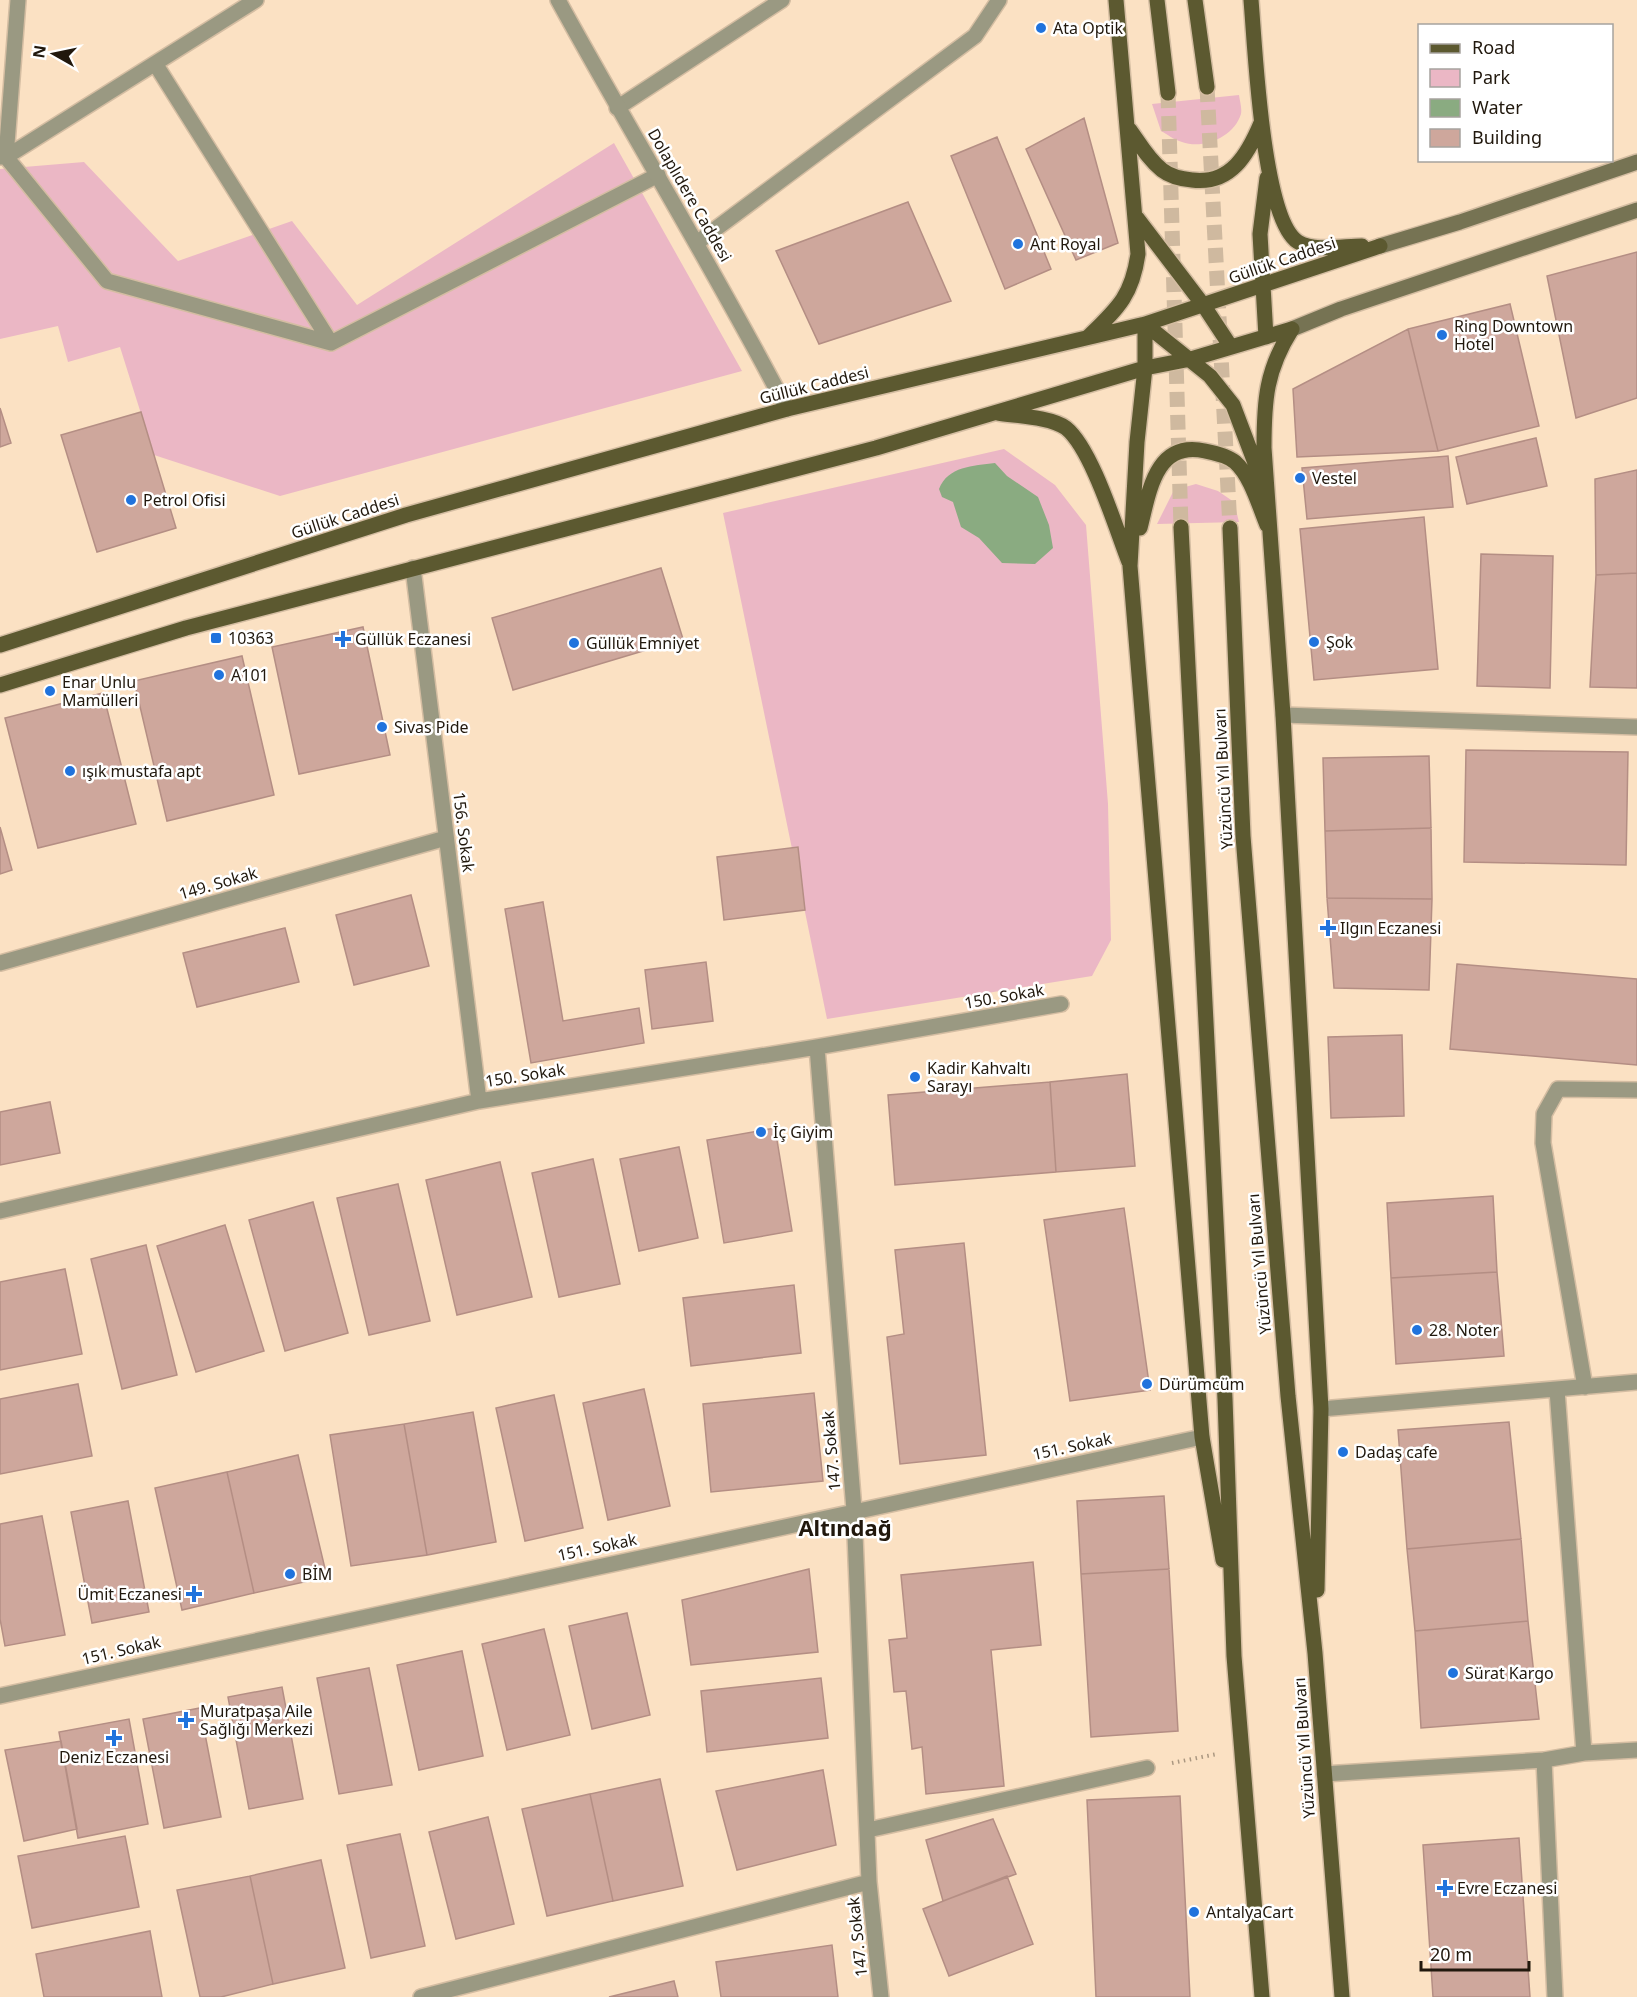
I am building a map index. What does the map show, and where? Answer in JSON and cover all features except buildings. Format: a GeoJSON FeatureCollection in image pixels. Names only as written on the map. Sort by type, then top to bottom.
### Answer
{"type":"FeatureCollection","features":[{"type":"Feature","properties":{"kind":"main road"},"geometry":{"type":"LineString","coordinates":[[1085,339],[1120,305],[1134,281],[1138,254],[1137,218],[1116,0]]}},
{"type":"Feature","properties":{"kind":"main road"},"geometry":{"type":"LineString","coordinates":[[1157,0],[1168,93]]}},
{"type":"Feature","properties":{"kind":"main road"},"geometry":{"type":"LineString","coordinates":[[1195,0],[1207,87]]}},
{"type":"Feature","properties":{"kind":"main road"},"geometry":{"type":"LineString","coordinates":[[1251,0],[1268,172],[1287,231],[1298,242],[1324,246],[1380,246]]}},
{"type":"Feature","properties":{"kind":"main road"},"geometry":{"type":"LineString","coordinates":[[1128,127],[1150,159],[1164,172],[1179,179],[1200,181],[1223,176],[1237,166],[1251,149],[1262,120]]}},
{"type":"Feature","properties":{"kind":"main road","name":"Güllük Caddesi"},"geometry":{"type":"LineString","coordinates":[[0,645],[406,515],[787,409],[1145,324],[1637,162]]}},
{"type":"Feature","properties":{"kind":"main road"},"geometry":{"type":"LineString","coordinates":[[1266,337],[1260,234],[1268,172]]}},
{"type":"Feature","properties":{"kind":"main road"},"geometry":{"type":"LineString","coordinates":[[0,685],[186,628],[876,448],[1146,368],[1191,359],[1292,329],[1341,309],[1637,210]]}},
{"type":"Feature","properties":{"kind":"main road"},"geometry":{"type":"LineString","coordinates":[[1137,218],[1204,306],[1231,347]]}},
{"type":"Feature","properties":{"kind":"main road"},"geometry":{"type":"LineString","coordinates":[[1145,324],[1210,376],[1233,405],[1268,495]]}},
{"type":"Feature","properties":{"kind":"main road"},"geometry":{"type":"LineString","coordinates":[[1145,324],[1146,368],[1137,442],[1130,566],[1202,1437],[1230,1598],[1234,1656]]}},
{"type":"Feature","properties":{"kind":"main road"},"geometry":{"type":"LineString","coordinates":[[1292,329],[1281,347],[1269,378],[1264,404],[1321,1409],[1315,1653]]}},
{"type":"Feature","properties":{"kind":"main road"},"geometry":{"type":"LineString","coordinates":[[992,412],[1036,418],[1065,427],[1090,462],[1130,566]]}},
{"type":"Feature","properties":{"kind":"main road"},"geometry":{"type":"LineString","coordinates":[[1130,566],[1153,477],[1162,462],[1187,450],[1218,454],[1236,462],[1271,534]]}},
{"type":"Feature","properties":{"kind":"main road","name":"Yüzüncü Yıl Bulvarı"},"geometry":{"type":"LineString","coordinates":[[1181,527],[1225,1399],[1234,1656],[1262,1997]]}},
{"type":"Feature","properties":{"kind":"main road","name":"Yüzüncü Yıl Bulvarı"},"geometry":{"type":"LineString","coordinates":[[1230,528],[1243,836],[1288,1396],[1315,1653],[1342,1997]]}},
{"type":"Feature","properties":{"kind":"street"},"geometry":{"type":"LineString","coordinates":[[18,0],[3,157],[107,281],[332,343],[658,175]]}},
{"type":"Feature","properties":{"kind":"street"},"geometry":{"type":"LineString","coordinates":[[3,157],[156,65],[256,0]]}},
{"type":"Feature","properties":{"kind":"street","name":"Dolaplıdere Caddesi"},"geometry":{"type":"LineString","coordinates":[[558,0],[617,108],[698,242],[787,409]]}},
{"type":"Feature","properties":{"kind":"street"},"geometry":{"type":"LineString","coordinates":[[617,108],[782,0]]}},
{"type":"Feature","properties":{"kind":"street"},"geometry":{"type":"LineString","coordinates":[[698,242],[975,36],[999,0]]}},
{"type":"Feature","properties":{"kind":"street"},"geometry":{"type":"LineString","coordinates":[[156,65],[332,343]]}},
{"type":"Feature","properties":{"kind":"street","name":"156. Sokak"},"geometry":{"type":"LineString","coordinates":[[412,568],[479,1101]]}},
{"type":"Feature","properties":{"kind":"street"},"geometry":{"type":"LineString","coordinates":[[1283,715],[1637,727]]}},
{"type":"Feature","properties":{"kind":"street","name":"149. Sokak"},"geometry":{"type":"LineString","coordinates":[[0,963],[446,838]]}},
{"type":"Feature","properties":{"kind":"street","name":"150. Sokak"},"geometry":{"type":"LineString","coordinates":[[0,1211],[479,1101],[817,1047],[1061,1004]]}},
{"type":"Feature","properties":{"kind":"street","name":"147. Sokak"},"geometry":{"type":"LineString","coordinates":[[817,1047],[854,1510],[869,1882],[881,1997]]}},
{"type":"Feature","properties":{"kind":"street"},"geometry":{"type":"LineString","coordinates":[[1585,1387],[1543,1143],[1544,1114],[1558,1089],[1637,1090]]}},
{"type":"Feature","properties":{"kind":"street"},"geometry":{"type":"LineString","coordinates":[[1321,1409],[1637,1382]]}},
{"type":"Feature","properties":{"kind":"street"},"geometry":{"type":"LineString","coordinates":[[1557,1390],[1584,1753]]}},
{"type":"Feature","properties":{"kind":"street","name":"151. Sokak"},"geometry":{"type":"LineString","coordinates":[[0,1696],[854,1510],[1202,1437]]}},
{"type":"Feature","properties":{"kind":"street"},"geometry":{"type":"LineString","coordinates":[[1324,1774],[1544,1760],[1584,1753],[1637,1750]]}},
{"type":"Feature","properties":{"kind":"street"},"geometry":{"type":"LineString","coordinates":[[1544,1760],[1555,1997]]}},
{"type":"Feature","properties":{"kind":"street"},"geometry":{"type":"LineString","coordinates":[[868,1830],[1147,1768]]}},
{"type":"Feature","properties":{"kind":"street"},"geometry":{"type":"LineString","coordinates":[[421,1997],[869,1882]]}},
{"type":"Feature","properties":{"kind":"path"},"geometry":{"type":"LineString","coordinates":[[1147,1768],[1242,1749]]}},
{"type":"Feature","properties":{"kind":"green space"},"geometry":{"type":"Polygon","coordinates":[[[1239,95],[1241,114],[1232,129],[1217,140],[1199,144],[1179,141],[1161,131],[1152,104],[1239,95]]]}},
{"type":"Feature","properties":{"kind":"green space"},"geometry":{"type":"Polygon","coordinates":[[[614,143],[742,371],[280,496],[154,455],[120,347],[68,362],[58,326],[0,339],[0,169],[84,162],[178,261],[292,221],[357,305],[614,143]]]}},
{"type":"Feature","properties":{"kind":"green space"},"geometry":{"type":"Polygon","coordinates":[[[1004,449],[1055,485],[1086,525],[1108,804],[1111,940],[1092,976],[827,1019],[723,513],[1004,449]]]}},
{"type":"Feature","properties":{"kind":"green space"},"geometry":{"type":"Polygon","coordinates":[[[1196,484],[1218,491],[1234,502],[1239,522],[1157,524],[1174,490],[1196,484]]]}},
{"type":"Feature","properties":{"kind":"water"},"geometry":{"type":"Polygon","coordinates":[[[995,463],[1007,476],[1038,497],[1049,525],[1053,548],[1035,564],[1002,563],[979,538],[961,527],[953,502],[942,497],[939,489],[943,481],[955,471],[970,466],[995,463]]]}},
{"type":"Feature","properties":{"kind":"tunnel"},"geometry":{"type":"LineString","coordinates":[[1207,87],[1230,528]]}},
{"type":"Feature","properties":{"kind":"tunnel"},"geometry":{"type":"LineString","coordinates":[[1168,93],[1181,527]]}},
{"type":"Feature","properties":{"kind":"place","name":"Ata Optik"},"geometry":{"type":"Point","coordinates":[1041,28]}},
{"type":"Feature","properties":{"kind":"place","name":"Ant Royal"},"geometry":{"type":"Point","coordinates":[1018,244]}},
{"type":"Feature","properties":{"kind":"place","name":"Ring Downtown Hotel"},"geometry":{"type":"Point","coordinates":[1442,335]}},
{"type":"Feature","properties":{"kind":"place","name":"Vestel"},"geometry":{"type":"Point","coordinates":[1300,478]}},
{"type":"Feature","properties":{"kind":"place","name":"Petrol Ofisi"},"geometry":{"type":"Point","coordinates":[131,500]}},
{"type":"Feature","properties":{"kind":"place","name":"10363"},"geometry":{"type":"Point","coordinates":[216,638]}},
{"type":"Feature","properties":{"kind":"place","name":"Güllük Eczanesi"},"geometry":{"type":"Point","coordinates":[343,639]}},
{"type":"Feature","properties":{"kind":"place","name":"Şok"},"geometry":{"type":"Point","coordinates":[1314,642]}},
{"type":"Feature","properties":{"kind":"place","name":"Güllük Emniyet"},"geometry":{"type":"Point","coordinates":[574,643]}},
{"type":"Feature","properties":{"kind":"place","name":"A101"},"geometry":{"type":"Point","coordinates":[219,675]}},
{"type":"Feature","properties":{"kind":"place","name":"Enar Unlu Mamülleri"},"geometry":{"type":"Point","coordinates":[50,691]}},
{"type":"Feature","properties":{"kind":"place","name":"Sivas Pide"},"geometry":{"type":"Point","coordinates":[382,727]}},
{"type":"Feature","properties":{"kind":"place","name":"ışık mustafa apt"},"geometry":{"type":"Point","coordinates":[70,771]}},
{"type":"Feature","properties":{"kind":"place","name":"Ilgın Eczanesi"},"geometry":{"type":"Point","coordinates":[1328,928]}},
{"type":"Feature","properties":{"kind":"place","name":"Kadir Kahvaltı Sarayı"},"geometry":{"type":"Point","coordinates":[915,1077]}},
{"type":"Feature","properties":{"kind":"place","name":"İç Giyim"},"geometry":{"type":"Point","coordinates":[761,1132]}},
{"type":"Feature","properties":{"kind":"place","name":"28. Noter"},"geometry":{"type":"Point","coordinates":[1417,1330]}},
{"type":"Feature","properties":{"kind":"place","name":"Dürümcüm"},"geometry":{"type":"Point","coordinates":[1147,1384]}},
{"type":"Feature","properties":{"kind":"place","name":"Dadaş cafe"},"geometry":{"type":"Point","coordinates":[1343,1452]}},
{"type":"Feature","properties":{"kind":"place","name":"BİM"},"geometry":{"type":"Point","coordinates":[290,1574]}},
{"type":"Feature","properties":{"kind":"place","name":"Ümit Eczanesi"},"geometry":{"type":"Point","coordinates":[194,1594]}},
{"type":"Feature","properties":{"kind":"place","name":"Sürat Kargo"},"geometry":{"type":"Point","coordinates":[1453,1673]}},
{"type":"Feature","properties":{"kind":"place","name":"Muratpaşa Aile Sağlığı Merkezi"},"geometry":{"type":"Point","coordinates":[186,1720]}},
{"type":"Feature","properties":{"kind":"place","name":"Deniz Eczanesi"},"geometry":{"type":"Point","coordinates":[114,1738]}},
{"type":"Feature","properties":{"kind":"place","name":"Evre Eczanesi"},"geometry":{"type":"Point","coordinates":[1445,1888]}},
{"type":"Feature","properties":{"kind":"place","name":"AntalyaCart"},"geometry":{"type":"Point","coordinates":[1194,1912]}},
{"type":"Feature","properties":{"kind":"district","name":"Altındağ"},"geometry":{"type":"Point","coordinates":[845,1528]}}]}
